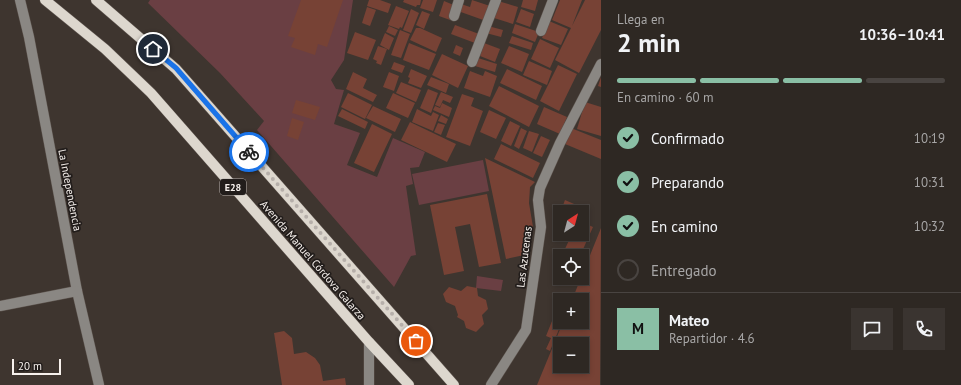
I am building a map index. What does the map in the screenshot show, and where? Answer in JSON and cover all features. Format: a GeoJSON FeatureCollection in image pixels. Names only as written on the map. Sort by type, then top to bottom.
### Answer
{"type":"FeatureCollection","features":[{"type":"Feature","properties":{"kind":"main road","name":"Avenida Manuel Córdova Galarza"},"geometry":{"type":"LineString","coordinates":[[45,0],[105,49],[151,92],[369,342],[409,385]]}},
{"type":"Feature","properties":{"kind":"main road"},"geometry":{"type":"LineString","coordinates":[[96,0],[176,68],[454,385]]}},
{"type":"Feature","properties":{"kind":"street","name":"La Independencia"},"geometry":{"type":"LineString","coordinates":[[20,0],[30,37],[77,291],[99,385]]}},
{"type":"Feature","properties":{"kind":"street"},"geometry":{"type":"LineString","coordinates":[[454,16],[459,0]]}},
{"type":"Feature","properties":{"kind":"street"},"geometry":{"type":"LineString","coordinates":[[472,62],[496,0]]}},
{"type":"Feature","properties":{"kind":"street"},"geometry":{"type":"LineString","coordinates":[[541,30],[553,0]]}},
{"type":"Feature","properties":{"kind":"street","name":"Las Azucenas"},"geometry":{"type":"LineString","coordinates":[[490,385],[526,330],[541,227],[538,200],[540,188],[560,143],[601,64]]}},
{"type":"Feature","properties":{"kind":"street"},"geometry":{"type":"LineString","coordinates":[[0,306],[77,291]]}},
{"type":"Feature","properties":{"kind":"street"},"geometry":{"type":"LineString","coordinates":[[369,342],[370,385]]}},
{"type":"Feature","properties":{"kind":"shaded area"},"geometry":{"type":"Polygon","coordinates":[[[150,0],[353,0],[344,60],[331,80],[336,89],[344,90],[334,124],[360,133],[347,165],[377,177],[393,138],[425,152],[419,167],[410,168],[413,184],[406,186],[416,255],[411,256],[394,287],[257,130],[264,121],[220,73],[148,3],[150,0]]]}},
{"type":"Feature","properties":{"kind":"shaded area"},"geometry":{"type":"Polygon","coordinates":[[[483,160],[489,191],[419,205],[412,174],[483,160]]]}},
{"type":"Feature","properties":{"kind":"shaded area"},"geometry":{"type":"Polygon","coordinates":[[[477,276],[503,280],[501,291],[476,288],[477,276]]]}},
{"type":"Feature","properties":{"kind":"building"},"geometry":{"type":"Polygon","coordinates":[[[301,0],[343,0],[327,47],[318,44],[315,55],[291,47],[295,38],[288,36],[301,0]]]}},
{"type":"Feature","properties":{"kind":"building"},"geometry":{"type":"Polygon","coordinates":[[[369,0],[380,0],[391,4],[388,13],[367,6],[369,0]]]}},
{"type":"Feature","properties":{"kind":"building"},"geometry":{"type":"Polygon","coordinates":[[[404,0],[421,0],[420,5],[417,5],[416,7],[403,2],[404,0]]]}},
{"type":"Feature","properties":{"kind":"building"},"geometry":{"type":"Polygon","coordinates":[[[423,0],[437,0],[433,12],[420,8],[423,0]]]}},
{"type":"Feature","properties":{"kind":"building"},"geometry":{"type":"Polygon","coordinates":[[[472,0],[490,6],[486,21],[458,11],[461,4],[470,7],[472,0]]]}},
{"type":"Feature","properties":{"kind":"building"},"geometry":{"type":"Polygon","coordinates":[[[523,0],[538,0],[535,11],[521,7],[523,0]]]}},
{"type":"Feature","properties":{"kind":"building"},"geometry":{"type":"Polygon","coordinates":[[[560,0],[582,0],[572,26],[585,0],[601,0],[601,30],[579,73],[555,60],[571,28],[552,20],[560,0]]]}},
{"type":"Feature","properties":{"kind":"building"},"geometry":{"type":"Polygon","coordinates":[[[444,1],[456,6],[450,20],[439,16],[444,1]]]}},
{"type":"Feature","properties":{"kind":"building"},"geometry":{"type":"Polygon","coordinates":[[[498,1],[518,7],[513,24],[494,18],[498,1]]]}},
{"type":"Feature","properties":{"kind":"building"},"geometry":{"type":"Polygon","coordinates":[[[396,6],[409,11],[402,28],[400,27],[399,29],[388,25],[396,6]]]}},
{"type":"Feature","properties":{"kind":"building"},"geometry":{"type":"Polygon","coordinates":[[[367,7],[376,10],[370,26],[362,23],[367,7]]]}},
{"type":"Feature","properties":{"kind":"building"},"geometry":{"type":"Polygon","coordinates":[[[411,9],[419,13],[411,33],[403,30],[411,9]]]}},
{"type":"Feature","properties":{"kind":"building"},"geometry":{"type":"Polygon","coordinates":[[[521,9],[534,14],[530,27],[516,22],[521,9]]]}},
{"type":"Feature","properties":{"kind":"building"},"geometry":{"type":"Polygon","coordinates":[[[422,11],[430,14],[424,29],[416,25],[422,11]]]}},
{"type":"Feature","properties":{"kind":"building"},"geometry":{"type":"Polygon","coordinates":[[[549,21],[568,29],[561,45],[542,38],[549,21]]]}},
{"type":"Feature","properties":{"kind":"building"},"geometry":{"type":"Polygon","coordinates":[[[515,24],[539,32],[535,42],[512,33],[515,24]]]}},
{"type":"Feature","properties":{"kind":"building"},"geometry":{"type":"Polygon","coordinates":[[[455,25],[479,34],[475,43],[451,34],[455,25]]]}},
{"type":"Feature","properties":{"kind":"building"},"geometry":{"type":"Polygon","coordinates":[[[389,26],[398,30],[395,36],[386,32],[389,26]]]}},
{"type":"Feature","properties":{"kind":"building"},"geometry":{"type":"Polygon","coordinates":[[[488,26],[503,30],[501,37],[486,33],[488,26]]]}},
{"type":"Feature","properties":{"kind":"building"},"geometry":{"type":"Polygon","coordinates":[[[416,28],[420,28],[442,38],[436,52],[410,40],[416,28]]]}},
{"type":"Feature","properties":{"kind":"building"},"geometry":{"type":"Polygon","coordinates":[[[400,30],[410,34],[401,58],[391,55],[400,30]]]}},
{"type":"Feature","properties":{"kind":"building"},"geometry":{"type":"Polygon","coordinates":[[[355,32],[376,40],[368,60],[347,53],[355,32]]]}},
{"type":"Feature","properties":{"kind":"building"},"geometry":{"type":"Polygon","coordinates":[[[385,33],[394,38],[389,50],[380,45],[385,33]]]}},
{"type":"Feature","properties":{"kind":"building"},"geometry":{"type":"Polygon","coordinates":[[[512,36],[533,43],[531,50],[509,43],[512,36]]]}},
{"type":"Feature","properties":{"kind":"building"},"geometry":{"type":"Polygon","coordinates":[[[540,39],[559,48],[550,68],[531,59],[540,39]]]}},
{"type":"Feature","properties":{"kind":"building"},"geometry":{"type":"Polygon","coordinates":[[[409,43],[436,54],[429,70],[403,60],[409,43]]]}},
{"type":"Feature","properties":{"kind":"building"},"geometry":{"type":"Polygon","coordinates":[[[484,43],[500,49],[495,62],[480,56],[484,43]]]}},
{"type":"Feature","properties":{"kind":"building"},"geometry":{"type":"Polygon","coordinates":[[[456,45],[463,48],[460,56],[453,53],[456,45]]]}},
{"type":"Feature","properties":{"kind":"building"},"geometry":{"type":"Polygon","coordinates":[[[378,46],[387,49],[381,65],[376,63],[377,61],[373,59],[378,46]]]}},
{"type":"Feature","properties":{"kind":"building"},"geometry":{"type":"Polygon","coordinates":[[[509,46],[529,54],[522,72],[501,63],[509,46]]]}},
{"type":"Feature","properties":{"kind":"building"},"geometry":{"type":"Polygon","coordinates":[[[442,54],[468,66],[458,88],[432,75],[442,54]]]}},
{"type":"Feature","properties":{"kind":"building"},"geometry":{"type":"Polygon","coordinates":[[[478,58],[497,64],[495,72],[475,66],[478,58]]]}},
{"type":"Feature","properties":{"kind":"building"},"geometry":{"type":"Polygon","coordinates":[[[529,61],[552,71],[547,85],[523,75],[529,61]]]}},
{"type":"Feature","properties":{"kind":"building"},"geometry":{"type":"Polygon","coordinates":[[[394,62],[405,66],[402,73],[391,69],[394,62]]]}},
{"type":"Feature","properties":{"kind":"building"},"geometry":{"type":"Polygon","coordinates":[[[558,65],[577,74],[559,111],[540,101],[558,65]]]}},
{"type":"Feature","properties":{"kind":"building"},"geometry":{"type":"Polygon","coordinates":[[[411,69],[427,76],[421,88],[408,83],[410,78],[408,77],[411,69]]]}},
{"type":"Feature","properties":{"kind":"building"},"geometry":{"type":"Polygon","coordinates":[[[507,69],[542,86],[536,100],[500,83],[507,69]]]}},
{"type":"Feature","properties":{"kind":"building"},"geometry":{"type":"Polygon","coordinates":[[[470,71],[483,76],[485,71],[497,76],[490,97],[464,88],[470,71]]]}},
{"type":"Feature","properties":{"kind":"building"},"geometry":{"type":"Polygon","coordinates":[[[353,72],[367,79],[363,88],[377,95],[373,102],[346,89],[353,72]]]}},
{"type":"Feature","properties":{"kind":"building"},"geometry":{"type":"Polygon","coordinates":[[[389,72],[399,76],[394,91],[383,87],[389,72]]]}},
{"type":"Feature","properties":{"kind":"building"},"geometry":{"type":"Polygon","coordinates":[[[431,77],[449,84],[446,93],[427,85],[431,77]]]}},
{"type":"Feature","properties":{"kind":"building"},"geometry":{"type":"Polygon","coordinates":[[[601,77],[601,87],[598,86],[601,77]]]}},
{"type":"Feature","properties":{"kind":"building"},"geometry":{"type":"Polygon","coordinates":[[[401,82],[421,90],[416,102],[396,93],[401,82]]]}},
{"type":"Feature","properties":{"kind":"building"},"geometry":{"type":"Polygon","coordinates":[[[499,86],[539,106],[529,127],[489,106],[499,86]]]}},
{"type":"Feature","properties":{"kind":"building"},"geometry":{"type":"Polygon","coordinates":[[[428,89],[438,93],[431,113],[420,108],[428,89]]]}},
{"type":"Feature","properties":{"kind":"building"},"geometry":{"type":"Polygon","coordinates":[[[441,92],[453,97],[450,103],[443,100],[440,107],[435,105],[441,92]]]}},
{"type":"Feature","properties":{"kind":"building"},"geometry":{"type":"Polygon","coordinates":[[[348,93],[372,105],[365,119],[341,107],[348,93]]]}},
{"type":"Feature","properties":{"kind":"building"},"geometry":{"type":"Polygon","coordinates":[[[393,93],[415,103],[408,118],[386,108],[393,93]]]}},
{"type":"Feature","properties":{"kind":"building"},"geometry":{"type":"Polygon","coordinates":[[[462,94],[474,98],[471,106],[483,111],[470,146],[446,137],[462,94]]]}},
{"type":"Feature","properties":{"kind":"building"},"geometry":{"type":"Polygon","coordinates":[[[296,100],[320,107],[315,120],[292,113],[296,100]]]}},
{"type":"Feature","properties":{"kind":"building"},"geometry":{"type":"Polygon","coordinates":[[[585,102],[601,107],[601,136],[577,129],[585,102]]]}},
{"type":"Feature","properties":{"kind":"building"},"geometry":{"type":"Polygon","coordinates":[[[442,103],[452,108],[449,117],[433,110],[435,106],[440,108],[442,103]]]}},
{"type":"Feature","properties":{"kind":"building"},"geometry":{"type":"Polygon","coordinates":[[[373,106],[401,119],[395,132],[366,118],[373,106]]]}},
{"type":"Feature","properties":{"kind":"building"},"geometry":{"type":"Polygon","coordinates":[[[544,107],[567,117],[560,134],[537,124],[544,107]]]}},
{"type":"Feature","properties":{"kind":"building"},"geometry":{"type":"Polygon","coordinates":[[[342,109],[368,122],[365,129],[338,116],[342,109]]]}},
{"type":"Feature","properties":{"kind":"building"},"geometry":{"type":"Polygon","coordinates":[[[417,109],[431,116],[433,112],[439,115],[433,131],[412,122],[417,109]]]}},
{"type":"Feature","properties":{"kind":"building"},"geometry":{"type":"Polygon","coordinates":[[[489,110],[506,118],[496,139],[480,132],[489,110]]]}},
{"type":"Feature","properties":{"kind":"building"},"geometry":{"type":"Polygon","coordinates":[[[441,115],[448,119],[446,124],[438,121],[441,115]]]}},
{"type":"Feature","properties":{"kind":"building"},"geometry":{"type":"Polygon","coordinates":[[[292,118],[304,122],[298,140],[287,136],[292,118]]]}},
{"type":"Feature","properties":{"kind":"building"},"geometry":{"type":"Polygon","coordinates":[[[510,121],[520,126],[511,146],[501,141],[510,121]]]}},
{"type":"Feature","properties":{"kind":"building"},"geometry":{"type":"Polygon","coordinates":[[[410,122],[456,144],[447,162],[401,140],[410,122]]]}},
{"type":"Feature","properties":{"kind":"building"},"geometry":{"type":"Polygon","coordinates":[[[438,123],[445,125],[441,135],[434,132],[438,123]]]}},
{"type":"Feature","properties":{"kind":"building"},"geometry":{"type":"Polygon","coordinates":[[[372,124],[392,134],[374,172],[354,163],[372,124]]]}},
{"type":"Feature","properties":{"kind":"building"},"geometry":{"type":"Polygon","coordinates":[[[521,128],[527,131],[519,149],[514,146],[521,128]]]}},
{"type":"Feature","properties":{"kind":"building"},"geometry":{"type":"Polygon","coordinates":[[[571,128],[601,140],[601,159],[565,144],[571,128]]]}},
{"type":"Feature","properties":{"kind":"building"},"geometry":{"type":"Polygon","coordinates":[[[529,131],[539,134],[532,152],[523,148],[529,131]]]}},
{"type":"Feature","properties":{"kind":"building"},"geometry":{"type":"Polygon","coordinates":[[[541,136],[550,140],[542,157],[533,153],[541,136]]]}},
{"type":"Feature","properties":{"kind":"building"},"geometry":{"type":"Polygon","coordinates":[[[501,144],[540,163],[533,178],[494,159],[501,144]]]}},
{"type":"Feature","properties":{"kind":"building"},"geometry":{"type":"Polygon","coordinates":[[[485,158],[535,182],[530,187],[529,203],[533,227],[529,254],[506,259],[485,158]]]}},
{"type":"Feature","properties":{"kind":"building"},"geometry":{"type":"Polygon","coordinates":[[[487,194],[501,263],[479,267],[470,224],[455,227],[464,271],[444,275],[430,205],[487,194]]]}},
{"type":"Feature","properties":{"kind":"building"},"geometry":{"type":"Polygon","coordinates":[[[565,200],[576,205],[563,205],[565,200]]]}},
{"type":"Feature","properties":{"kind":"building"},"geometry":{"type":"Polygon","coordinates":[[[589,225],[593,227],[589,236],[589,225]]]}},
{"type":"Feature","properties":{"kind":"building"},"geometry":{"type":"Polygon","coordinates":[[[601,228],[600,385],[537,385],[553,346],[553,373],[589,373],[589,337],[557,337],[560,329],[589,329],[589,293],[575,293],[578,285],[589,285],[589,258],[601,228]]]}},
{"type":"Feature","properties":{"kind":"building"},"geometry":{"type":"Polygon","coordinates":[[[569,241],[587,241],[583,249],[565,249],[569,241]]]}},
{"type":"Feature","properties":{"kind":"building"},"geometry":{"type":"Polygon","coordinates":[[[467,286],[477,288],[478,296],[486,300],[488,309],[482,315],[484,324],[476,332],[466,328],[464,321],[457,317],[458,315],[455,306],[446,302],[443,294],[449,287],[461,291],[467,286]]]}},
{"type":"Feature","properties":{"kind":"building"},"geometry":{"type":"Polygon","coordinates":[[[553,318],[553,329],[559,329],[556,337],[553,337],[553,344],[550,351],[546,349],[551,338],[546,336],[553,318]]]}},
{"type":"Feature","properties":{"kind":"building"},"geometry":{"type":"Polygon","coordinates":[[[284,331],[292,338],[294,354],[306,352],[315,358],[320,365],[323,381],[345,378],[346,385],[282,385],[274,333],[284,331]]]}},
{"type":"Feature","properties":{"kind":"way so far"},"geometry":{"type":"LineString","coordinates":[[249,152],[416,341]]}},
{"type":"Feature","properties":{"kind":"route"},"geometry":{"type":"LineString","coordinates":[[153,49],[176,68],[249,152]]}}]}
